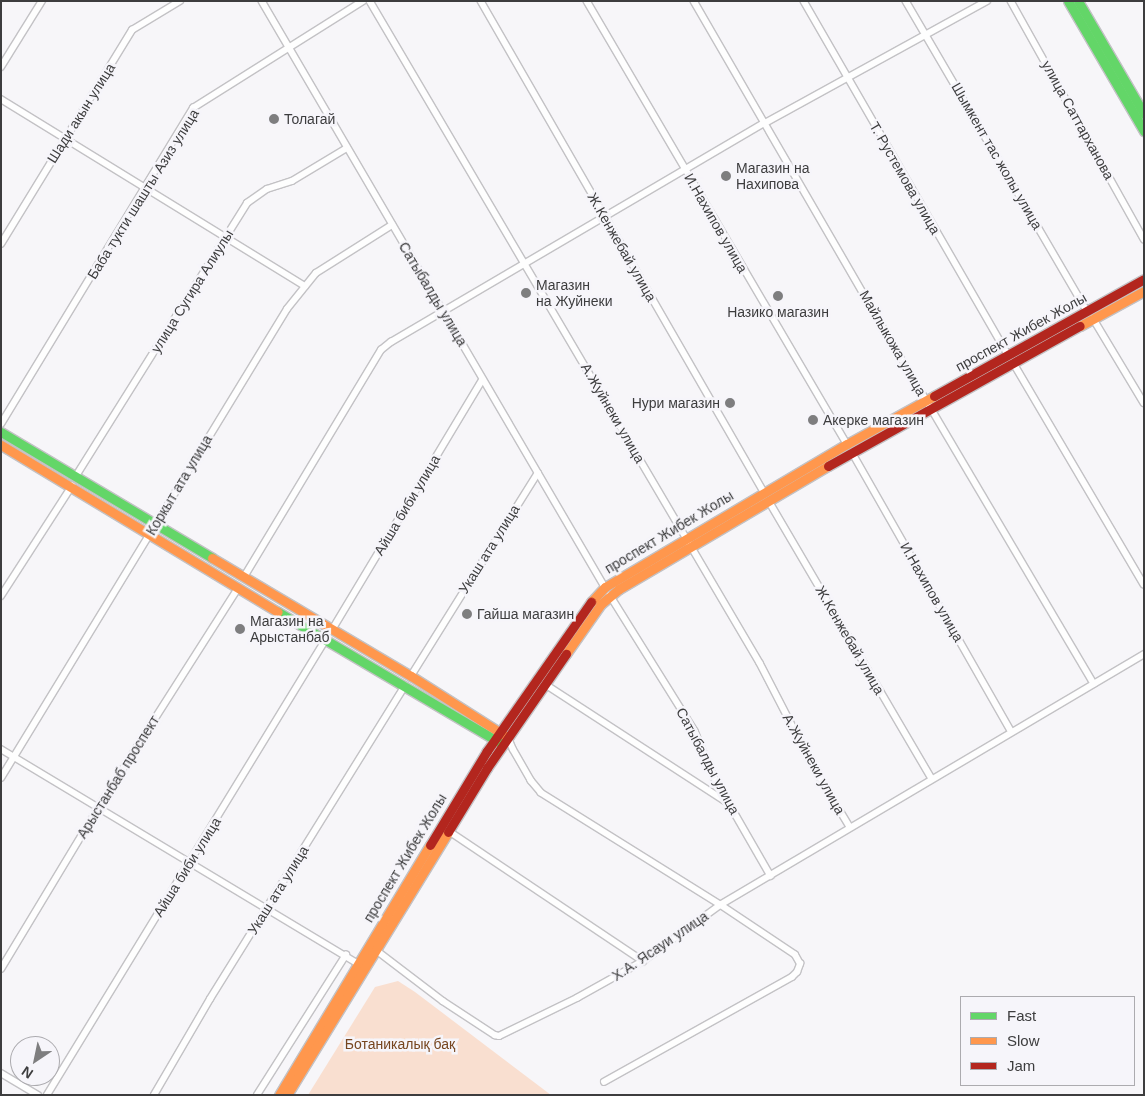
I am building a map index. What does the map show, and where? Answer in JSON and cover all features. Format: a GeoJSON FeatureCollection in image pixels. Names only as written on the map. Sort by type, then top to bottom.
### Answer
{"type":"FeatureCollection","features":[{"type":"Feature","properties":{"kind":"street"},"geometry":{"type":"LineString","coordinates":[[1,67],[42,1]]}},
{"type":"Feature","properties":{"kind":"street","name":"Шади акын улица"},"geometry":{"type":"LineString","coordinates":[[1,244],[132,30],[180,1]]}},
{"type":"Feature","properties":{"kind":"street","name":"Сатыбалды улица"},"geometry":{"type":"LineString","coordinates":[[262,1],[346,148],[445,311],[482,380],[605,587]]}},
{"type":"Feature","properties":{"kind":"street","name":"Баба тукти шашты Азиз улица"},"geometry":{"type":"LineString","coordinates":[[1,424],[193,108],[363,1]]}},
{"type":"Feature","properties":{"kind":"street","name":"А.Жуйнеки улица"},"geometry":{"type":"LineString","coordinates":[[370,1],[760,663],[811,762],[850,827]]}},
{"type":"Feature","properties":{"kind":"street","name":"Ж.Кенжебай улица"},"geometry":{"type":"LineString","coordinates":[[481,1],[604,217],[932,779]]}},
{"type":"Feature","properties":{"kind":"street","name":"И.Нахипов улица"},"geometry":{"type":"LineString","coordinates":[[587,1],[850,448],[1012,732]]}},
{"type":"Feature","properties":{"kind":"street","name":"Майлыкожа улица"},"geometry":{"type":"LineString","coordinates":[[694,1],[1094,684]]}},
{"type":"Feature","properties":{"kind":"street","name":"Т. Рустемова улица"},"geometry":{"type":"LineString","coordinates":[[804,1],[1144,584]]}},
{"type":"Feature","properties":{"kind":"street","name":"Шымкент тас жолы улица"},"geometry":{"type":"LineString","coordinates":[[906,1],[1144,403]]}},
{"type":"Feature","properties":{"kind":"street"},"geometry":{"type":"LineString","coordinates":[[244,577],[381,350],[391,342],[765,123],[987,1]]}},
{"type":"Feature","properties":{"kind":"street","name":"улица Саттарханова"},"geometry":{"type":"LineString","coordinates":[[1011,1],[1144,239]]}},
{"type":"Feature","properties":{"kind":"street"},"geometry":{"type":"LineString","coordinates":[[1068,1],[1144,131]]}},
{"type":"Feature","properties":{"kind":"street"},"geometry":{"type":"LineString","coordinates":[[1078,1],[1144,114]]}},
{"type":"Feature","properties":{"kind":"street"},"geometry":{"type":"LineString","coordinates":[[1,99],[305,286]]}},
{"type":"Feature","properties":{"kind":"street","name":"улица Сугира Алиулы"},"geometry":{"type":"LineString","coordinates":[[76,476],[248,203],[267,188],[292,181],[346,148]]}},
{"type":"Feature","properties":{"kind":"street","name":"Коркыт ата улица"},"geometry":{"type":"LineString","coordinates":[[1,778],[286,309],[316,273],[392,225]]}},
{"type":"Feature","properties":{"kind":"street","name":"проспект Жибек Жолы"},"geometry":{"type":"LineString","coordinates":[[287,1095],[449,831],[502,738],[545,684],[601,604],[610,595],[767,497],[850,448],[1090,314],[1144,279]]}},
{"type":"Feature","properties":{"kind":"street","name":"проспект Жибек Жолы"},"geometry":{"type":"LineString","coordinates":[[1090,314],[1144,291]]}},
{"type":"Feature","properties":{"kind":"street","name":"Айша биби улица"},"geometry":{"type":"LineString","coordinates":[[332,630],[482,380]]}},
{"type":"Feature","properties":{"kind":"street"},"geometry":{"type":"LineString","coordinates":[[1,432],[411,676],[502,738]]}},
{"type":"Feature","properties":{"kind":"street"},"geometry":{"type":"LineString","coordinates":[[1,444],[404,686],[502,738]]}},
{"type":"Feature","properties":{"kind":"street","name":"Укаш ата улица"},"geometry":{"type":"LineString","coordinates":[[411,676],[538,473]]}},
{"type":"Feature","properties":{"kind":"street"},"geometry":{"type":"LineString","coordinates":[[1,596],[72,486]]}},
{"type":"Feature","properties":{"kind":"street","name":"проспект Жибек Жолы"},"geometry":{"type":"LineString","coordinates":[[279,1095],[357,963],[584,610],[605,587],[686,538],[767,497]]}},
{"type":"Feature","properties":{"kind":"street","name":"Арыстанбаб проспект"},"geometry":{"type":"LineString","coordinates":[[1,969],[98,808],[238,588]]}},
{"type":"Feature","properties":{"kind":"street","name":"Сатыбалды улица"},"geometry":{"type":"LineString","coordinates":[[610,595],[695,732],[714,777],[771,876]]}},
{"type":"Feature","properties":{"kind":"street","name":"Айша биби улица"},"geometry":{"type":"LineString","coordinates":[[47,1095],[326,639]]}},
{"type":"Feature","properties":{"kind":"street"},"geometry":{"type":"LineString","coordinates":[[604,1082],[792,977],[797,972],[800,961],[795,955],[720,906],[1144,654]]}},
{"type":"Feature","properties":{"kind":"street"},"geometry":{"type":"LineString","coordinates":[[545,684],[729,804]]}},
{"type":"Feature","properties":{"kind":"street","name":"Укаш ата улица"},"geometry":{"type":"LineString","coordinates":[[154,1095],[267,907],[404,686]]}},
{"type":"Feature","properties":{"kind":"street","name":"Х.А. Ясауи улица"},"geometry":{"type":"LineString","coordinates":[[376,950],[443,1001],[499,1036],[577,998],[643,961],[720,906],[541,793],[502,738]]}},
{"type":"Feature","properties":{"kind":"street"},"geometry":{"type":"LineString","coordinates":[[1,749],[189,863],[267,907],[357,963]]}},
{"type":"Feature","properties":{"kind":"street"},"geometry":{"type":"LineString","coordinates":[[449,831],[643,961]]}},
{"type":"Feature","properties":{"kind":"street"},"geometry":{"type":"LineString","coordinates":[[258,1095],[346,956]]}},
{"type":"Feature","properties":{"kind":"street"},"geometry":{"type":"LineString","coordinates":[[1,1073],[38,1095]]}},
{"type":"Feature","properties":{"kind":"green space","name":"Ботаникалық бақ"},"geometry":{"type":"Polygon","coordinates":[[[398,981],[551,1095],[308,1095],[375,987],[398,981]]]}},
{"type":"Feature","properties":{"kind":"traffic: fast"},"geometry":{"type":"LineString","coordinates":[[1068,1],[1144,131]]}},
{"type":"Feature","properties":{"kind":"traffic: fast"},"geometry":{"type":"LineString","coordinates":[[1078,1],[1144,114]]}},
{"type":"Feature","properties":{"kind":"traffic: fast"},"geometry":{"type":"LineString","coordinates":[[1,432],[212,558]]}},
{"type":"Feature","properties":{"kind":"traffic: fast"},"geometry":{"type":"LineString","coordinates":[[278,612],[499,742]]}},
{"type":"Feature","properties":{"kind":"traffic: slow"},"geometry":{"type":"LineString","coordinates":[[1080,326],[1144,291]]}},
{"type":"Feature","properties":{"kind":"traffic: slow"},"geometry":{"type":"LineString","coordinates":[[591,602],[605,587],[847,444],[934,396]]}},
{"type":"Feature","properties":{"kind":"traffic: slow"},"geometry":{"type":"LineString","coordinates":[[1,445],[278,612]]}},
{"type":"Feature","properties":{"kind":"traffic: slow"},"geometry":{"type":"LineString","coordinates":[[566,654],[601,604],[619,589],[828,466]]}},
{"type":"Feature","properties":{"kind":"traffic: slow"},"geometry":{"type":"LineString","coordinates":[[212,558],[411,676],[504,735]]}},
{"type":"Feature","properties":{"kind":"traffic: slow"},"geometry":{"type":"LineString","coordinates":[[287,1095],[448,832]]}},
{"type":"Feature","properties":{"kind":"traffic: slow"},"geometry":{"type":"LineString","coordinates":[[279,1095],[430,845]]}},
{"type":"Feature","properties":{"kind":"traffic: jam"},"geometry":{"type":"LineString","coordinates":[[934,396],[1144,279]]}},
{"type":"Feature","properties":{"kind":"traffic: jam"},"geometry":{"type":"LineString","coordinates":[[828,466],[1080,326]]}},
{"type":"Feature","properties":{"kind":"traffic: jam"},"geometry":{"type":"LineString","coordinates":[[430,845],[487,751],[591,602]]}},
{"type":"Feature","properties":{"kind":"traffic: jam"},"geometry":{"type":"LineString","coordinates":[[448,832],[487,768],[566,654]]}},
{"type":"Feature","properties":{"kind":"place","name":"Толагай"},"geometry":{"type":"Point","coordinates":[274,119]}},
{"type":"Feature","properties":{"kind":"place","name":"Магазин на Нахипова"},"geometry":{"type":"Point","coordinates":[726,176]}},
{"type":"Feature","properties":{"kind":"place","name":"Магазин на Жуйнеки"},"geometry":{"type":"Point","coordinates":[526,293]}},
{"type":"Feature","properties":{"kind":"place","name":"Назико магазин"},"geometry":{"type":"Point","coordinates":[778,296]}},
{"type":"Feature","properties":{"kind":"place","name":"Нури магазин"},"geometry":{"type":"Point","coordinates":[730,403]}},
{"type":"Feature","properties":{"kind":"place","name":"Акерке магазин"},"geometry":{"type":"Point","coordinates":[813,420]}},
{"type":"Feature","properties":{"kind":"place","name":"Гайша магазин"},"geometry":{"type":"Point","coordinates":[467,614]}},
{"type":"Feature","properties":{"kind":"place","name":"Магазин на Арыстанбаб"},"geometry":{"type":"Point","coordinates":[240,629]}}]}
